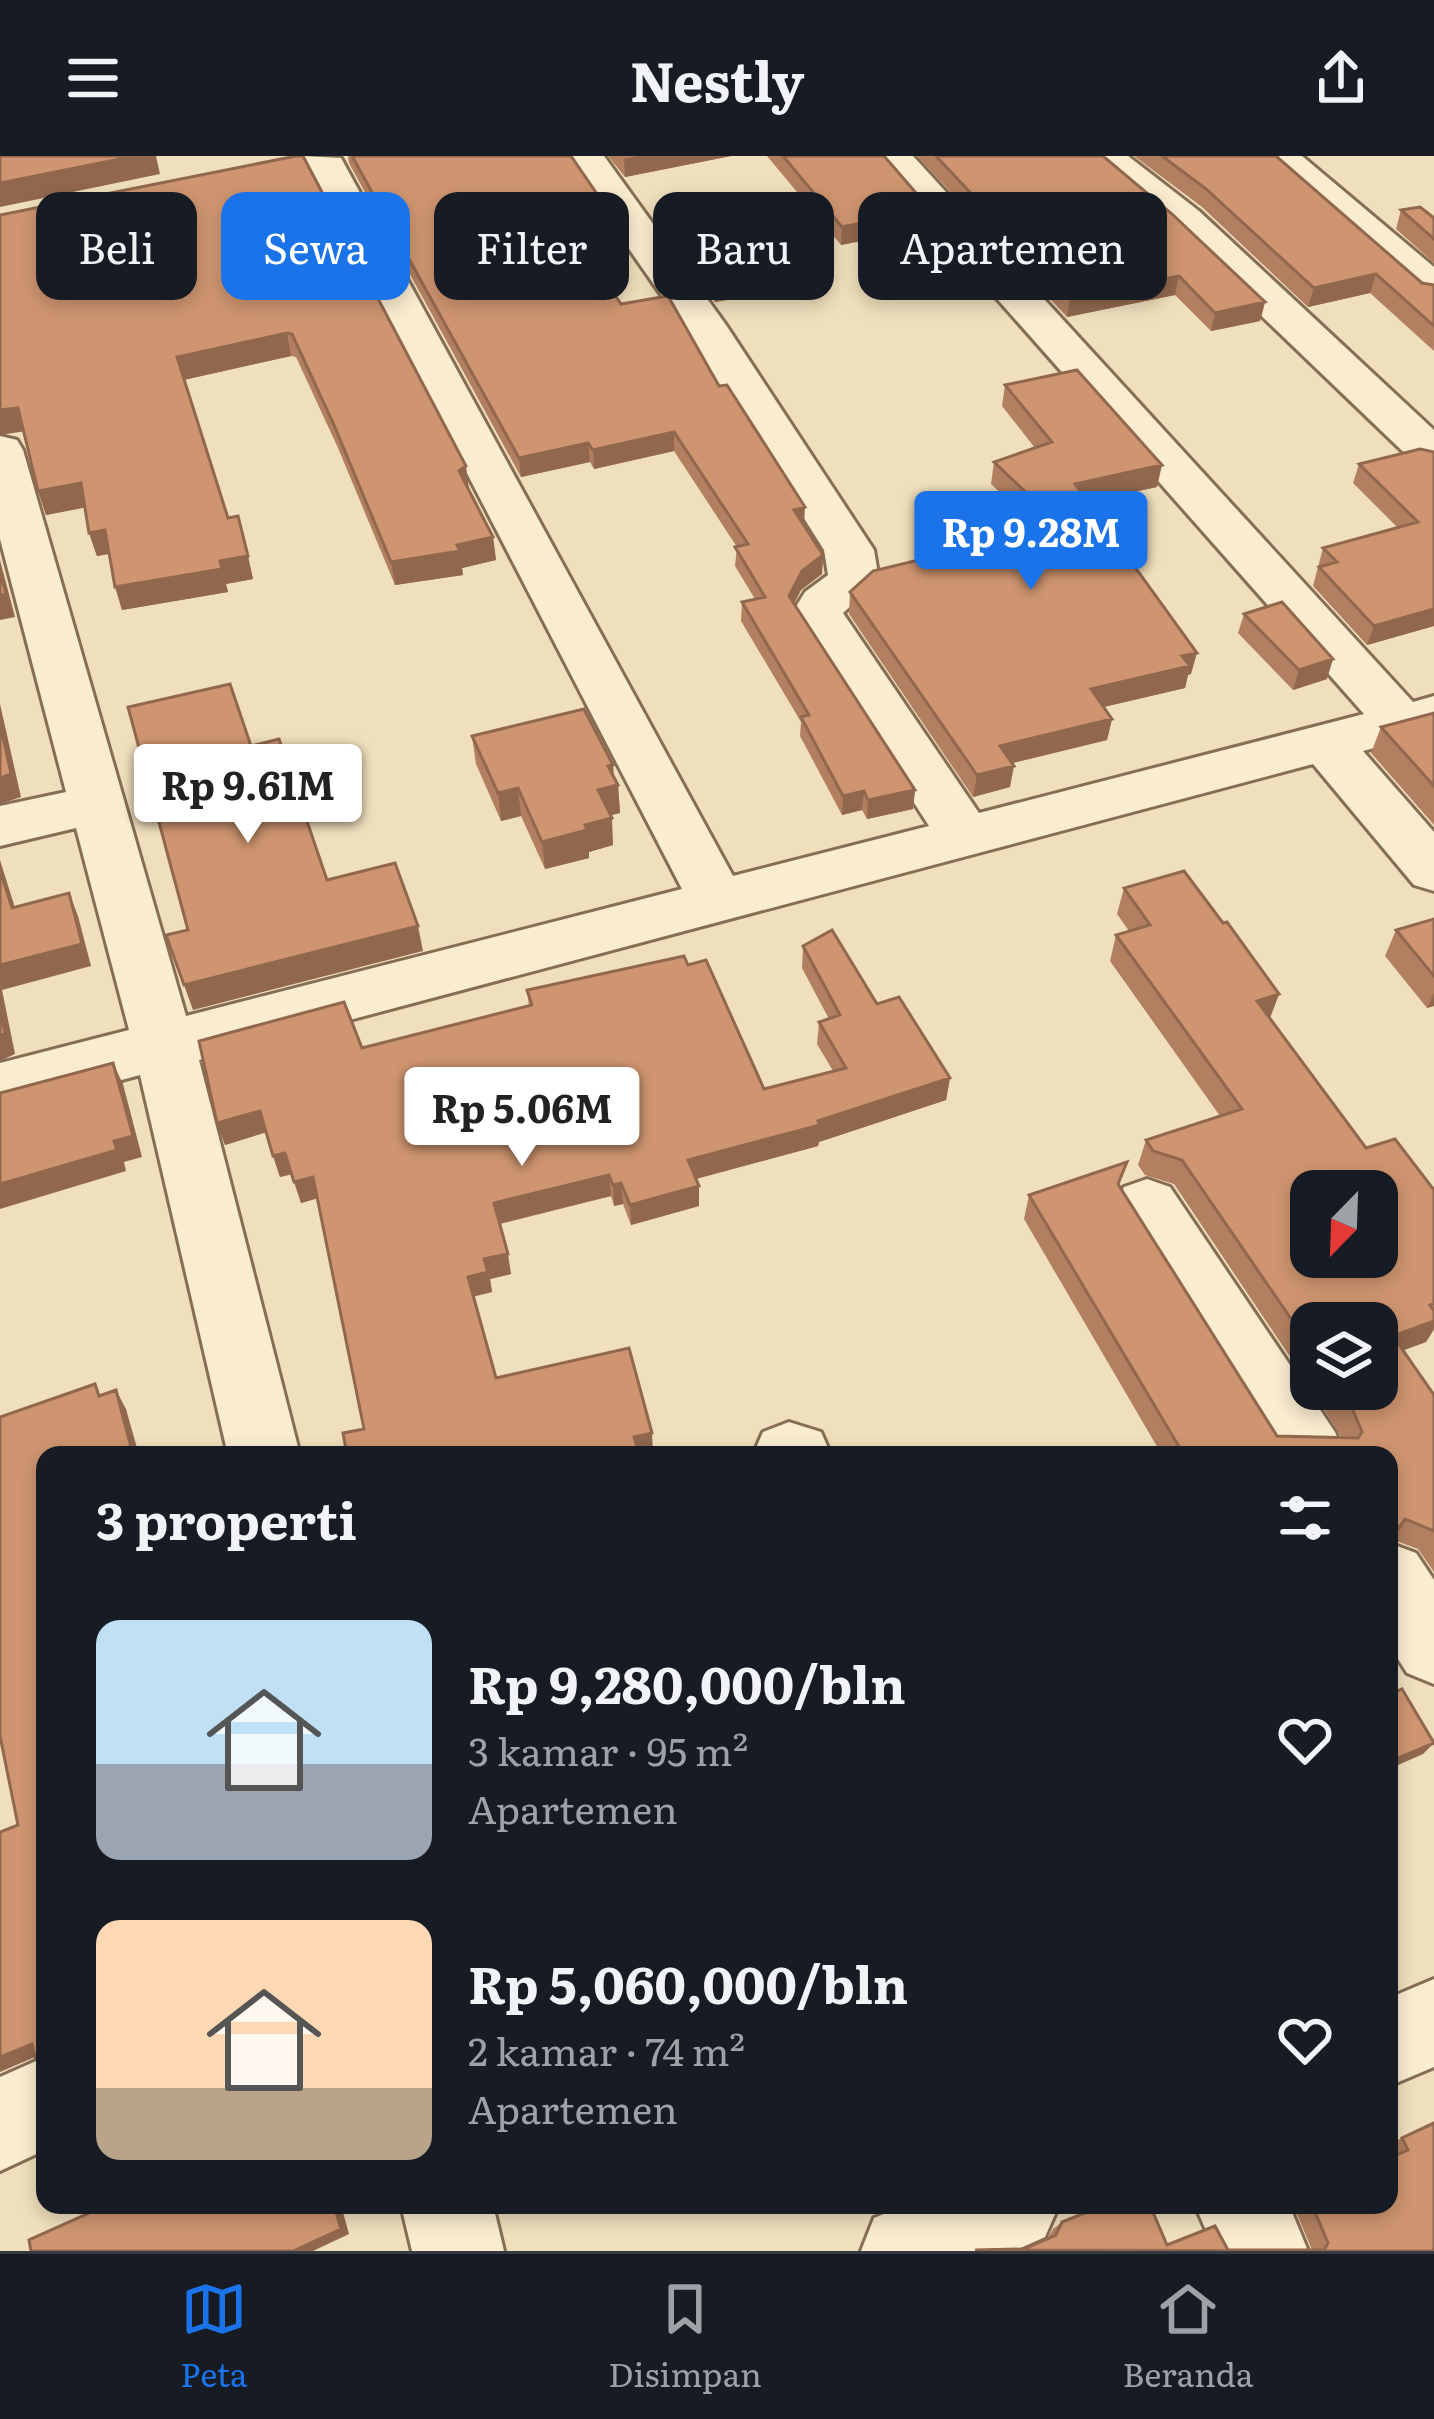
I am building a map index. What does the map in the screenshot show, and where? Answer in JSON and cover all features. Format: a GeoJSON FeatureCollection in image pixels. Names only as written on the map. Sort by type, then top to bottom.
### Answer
{"type":"FeatureCollection","features":[{"type":"Feature","properties":{"kind":"street"},"geometry":{"type":"LineString","coordinates":[[584,156],[704,326],[849,550],[854,580],[817,613],[966,838]]}},
{"type":"Feature","properties":{"kind":"street"},"geometry":{"type":"LineString","coordinates":[[0,1088],[1418,718],[892,156]]}},
{"type":"Feature","properties":{"kind":"street"},"geometry":{"type":"LineString","coordinates":[[1102,156],[1185,220],[1434,455]]}},
{"type":"Feature","properties":{"kind":"street"},"geometry":{"type":"LineString","coordinates":[[1278,156],[1434,289]]}},
{"type":"Feature","properties":{"kind":"street"},"geometry":{"type":"LineString","coordinates":[[308,160],[718,902]]}},
{"type":"Feature","properties":{"kind":"street"},"geometry":{"type":"LineString","coordinates":[[0,450],[164,1045],[262,1446]]}},
{"type":"Feature","properties":{"kind":"street"},"geometry":{"type":"LineString","coordinates":[[1327,745],[1434,871]]}},
{"type":"Feature","properties":{"kind":"street"},"geometry":{"type":"LineString","coordinates":[[0,826],[98,803]]}},
{"type":"Feature","properties":{"kind":"street"},"geometry":{"type":"LineString","coordinates":[[1147,1205],[1303,1446]]}},
{"type":"Feature","properties":{"kind":"street"},"geometry":{"type":"LineString","coordinates":[[1398,1592],[1434,1647]]}},
{"type":"Feature","properties":{"kind":"street"},"geometry":{"type":"LineString","coordinates":[[1398,2038],[1434,2023]]}},
{"type":"Feature","properties":{"kind":"street"},"geometry":{"type":"LineString","coordinates":[[0,2126],[36,2106]]}},
{"type":"Feature","properties":{"kind":"street"},"geometry":{"type":"LineString","coordinates":[[449,2214],[458,2251]]}},
{"type":"Feature","properties":{"kind":"street"},"geometry":{"type":"LineString","coordinates":[[1245,2214],[1262,2251]]}},
{"type":"Feature","properties":{"kind":"building"},"geometry":{"type":"Polygon","coordinates":[[[0,156],[135,156],[0,183],[0,156]]]}},
{"type":"Feature","properties":{"kind":"building"},"geometry":{"type":"Polygon","coordinates":[[[303,156],[322,192],[221,192],[221,300],[379,300],[466,466],[459,471],[493,537],[457,545],[460,551],[391,562],[334,425],[292,334],[287,333],[177,357],[228,518],[238,516],[248,556],[220,561],[222,569],[115,587],[105,530],[89,533],[81,483],[38,491],[18,408],[0,410],[0,215],[36,208],[36,300],[197,300],[197,192],[115,192],[303,156]]]}},
{"type":"Feature","properties":{"kind":"building"},"geometry":{"type":"Polygon","coordinates":[[[352,156],[571,156],[596,192],[434,192],[434,300],[618,300],[621,304],[670,300],[719,386],[727,385],[805,507],[794,510],[823,555],[802,571],[789,596],[915,790],[868,800],[864,791],[843,796],[801,717],[809,715],[742,602],[765,597],[735,547],[748,544],[674,432],[593,450],[588,443],[519,458],[410,261],[410,192],[372,192],[352,156]]]}},
{"type":"Feature","properties":{"kind":"building"},"geometry":{"type":"Polygon","coordinates":[[[783,156],[884,156],[915,192],[858,192],[858,224],[842,227],[834,217],[834,192],[813,192],[783,156]]]}},
{"type":"Feature","properties":{"kind":"building"},"geometry":{"type":"Polygon","coordinates":[[[936,156],[1103,156],[1146,192],[970,192],[936,156]]]}},
{"type":"Feature","properties":{"kind":"building"},"geometry":{"type":"Polygon","coordinates":[[[1162,156],[1276,156],[1422,283],[1434,285],[1434,326],[1376,274],[1314,288],[1206,189],[1162,156]]]}},
{"type":"Feature","properties":{"kind":"building"},"geometry":{"type":"Polygon","coordinates":[[[1420,207],[1434,218],[1434,239],[1401,210],[1420,207]]]}},
{"type":"Feature","properties":{"kind":"building"},"geometry":{"type":"Polygon","coordinates":[[[1167,210],[1265,302],[1215,313],[1179,276],[1167,279],[1167,210]]]}},
{"type":"Feature","properties":{"kind":"building"},"geometry":{"type":"Polygon","coordinates":[[[1077,370],[1162,465],[1075,484],[1197,653],[1182,656],[1190,666],[1091,689],[1112,719],[1000,746],[1014,766],[977,775],[850,592],[873,571],[988,543],[969,513],[1035,501],[994,462],[1052,442],[1005,385],[1077,370]]]}},
{"type":"Feature","properties":{"kind":"building"},"geometry":{"type":"Polygon","coordinates":[[[1420,449],[1434,452],[1434,609],[1374,626],[1319,567],[1337,562],[1323,548],[1418,522],[1359,464],[1420,449]]]}},
{"type":"Feature","properties":{"kind":"building"},"geometry":{"type":"Polygon","coordinates":[[[1282,602],[1333,659],[1299,670],[1244,614],[1282,602]]]}},
{"type":"Feature","properties":{"kind":"building"},"geometry":{"type":"Polygon","coordinates":[[[230,684],[251,746],[279,739],[327,880],[395,863],[418,926],[184,985],[166,935],[188,930],[128,707],[230,684]]]}},
{"type":"Feature","properties":{"kind":"building"},"geometry":{"type":"Polygon","coordinates":[[[584,709],[613,765],[608,766],[618,785],[598,790],[612,818],[542,842],[518,788],[498,793],[472,736],[584,709]]]}},
{"type":"Feature","properties":{"kind":"building"},"geometry":{"type":"Polygon","coordinates":[[[1434,713],[1434,786],[1381,727],[1434,713]]]}},
{"type":"Feature","properties":{"kind":"building"},"geometry":{"type":"Polygon","coordinates":[[[0,723],[11,774],[0,778],[0,723]]]}},
{"type":"Feature","properties":{"kind":"building"},"geometry":{"type":"Polygon","coordinates":[[[0,870],[12,908],[69,893],[82,944],[0,965],[0,870]]]}},
{"type":"Feature","properties":{"kind":"building"},"geometry":{"type":"Polygon","coordinates":[[[1184,871],[1223,923],[1227,922],[1279,994],[1257,1001],[1366,1148],[1395,1139],[1434,1190],[1434,1303],[1430,1305],[1434,1321],[1398,1334],[1398,1302],[1290,1302],[1290,1317],[1182,1160],[1153,1151],[1146,1140],[1242,1109],[1116,935],[1150,925],[1124,888],[1184,871]]]}},
{"type":"Feature","properties":{"kind":"building"},"geometry":{"type":"Polygon","coordinates":[[[1434,919],[1434,976],[1396,930],[1434,919]]]}},
{"type":"Feature","properties":{"kind":"building"},"geometry":{"type":"Polygon","coordinates":[[[832,930],[877,1004],[899,997],[950,1078],[818,1121],[820,1125],[688,1160],[699,1186],[630,1205],[621,1183],[613,1185],[609,1175],[494,1203],[508,1254],[484,1259],[488,1272],[468,1277],[496,1378],[629,1348],[652,1433],[634,1437],[637,1446],[345,1446],[343,1433],[364,1429],[313,1177],[294,1182],[285,1153],[273,1156],[260,1111],[217,1123],[199,1041],[344,1002],[362,1048],[532,1005],[527,990],[684,956],[688,965],[706,960],[764,1089],[846,1068],[819,1022],[840,1015],[803,946],[832,930]]]}},
{"type":"Feature","properties":{"kind":"building"},"geometry":{"type":"Polygon","coordinates":[[[113,1063],[133,1136],[114,1141],[117,1150],[0,1184],[0,1093],[113,1063]]]}},
{"type":"Feature","properties":{"kind":"building"},"geometry":{"type":"Polygon","coordinates":[[[1127,1162],[1118,1184],[1277,1436],[1358,1438],[1362,1432],[1353,1410],[1398,1410],[1398,1343],[1434,1395],[1434,1531],[1405,1519],[1398,1526],[1398,1446],[1179,1446],[1029,1195],[1127,1162]]]}},
{"type":"Feature","properties":{"kind":"building"},"geometry":{"type":"Polygon","coordinates":[[[95,1384],[99,1396],[116,1390],[131,1446],[36,1446],[35,2057],[32,2044],[0,2057],[0,1832],[18,1825],[0,1736],[0,1417],[95,1384]]]}},
{"type":"Feature","properties":{"kind":"building"},"geometry":{"type":"Polygon","coordinates":[[[1402,1689],[1434,1743],[1398,1758],[1398,1691],[1402,1689]]]}},
{"type":"Feature","properties":{"kind":"building"},"geometry":{"type":"Polygon","coordinates":[[[1434,2123],[1434,2251],[975,2250],[1024,2249],[1056,2235],[1062,2222],[1082,2214],[1154,2214],[1167,2245],[1215,2226],[1228,2250],[1324,2250],[1328,2243],[1316,2214],[1398,2214],[1398,2154],[1408,2150],[1402,2138],[1434,2123]]]}},
{"type":"Feature","properties":{"kind":"building"},"geometry":{"type":"Polygon","coordinates":[[[87,2214],[337,2214],[341,2229],[293,2251],[31,2251],[29,2240],[87,2214]]]}}]}
